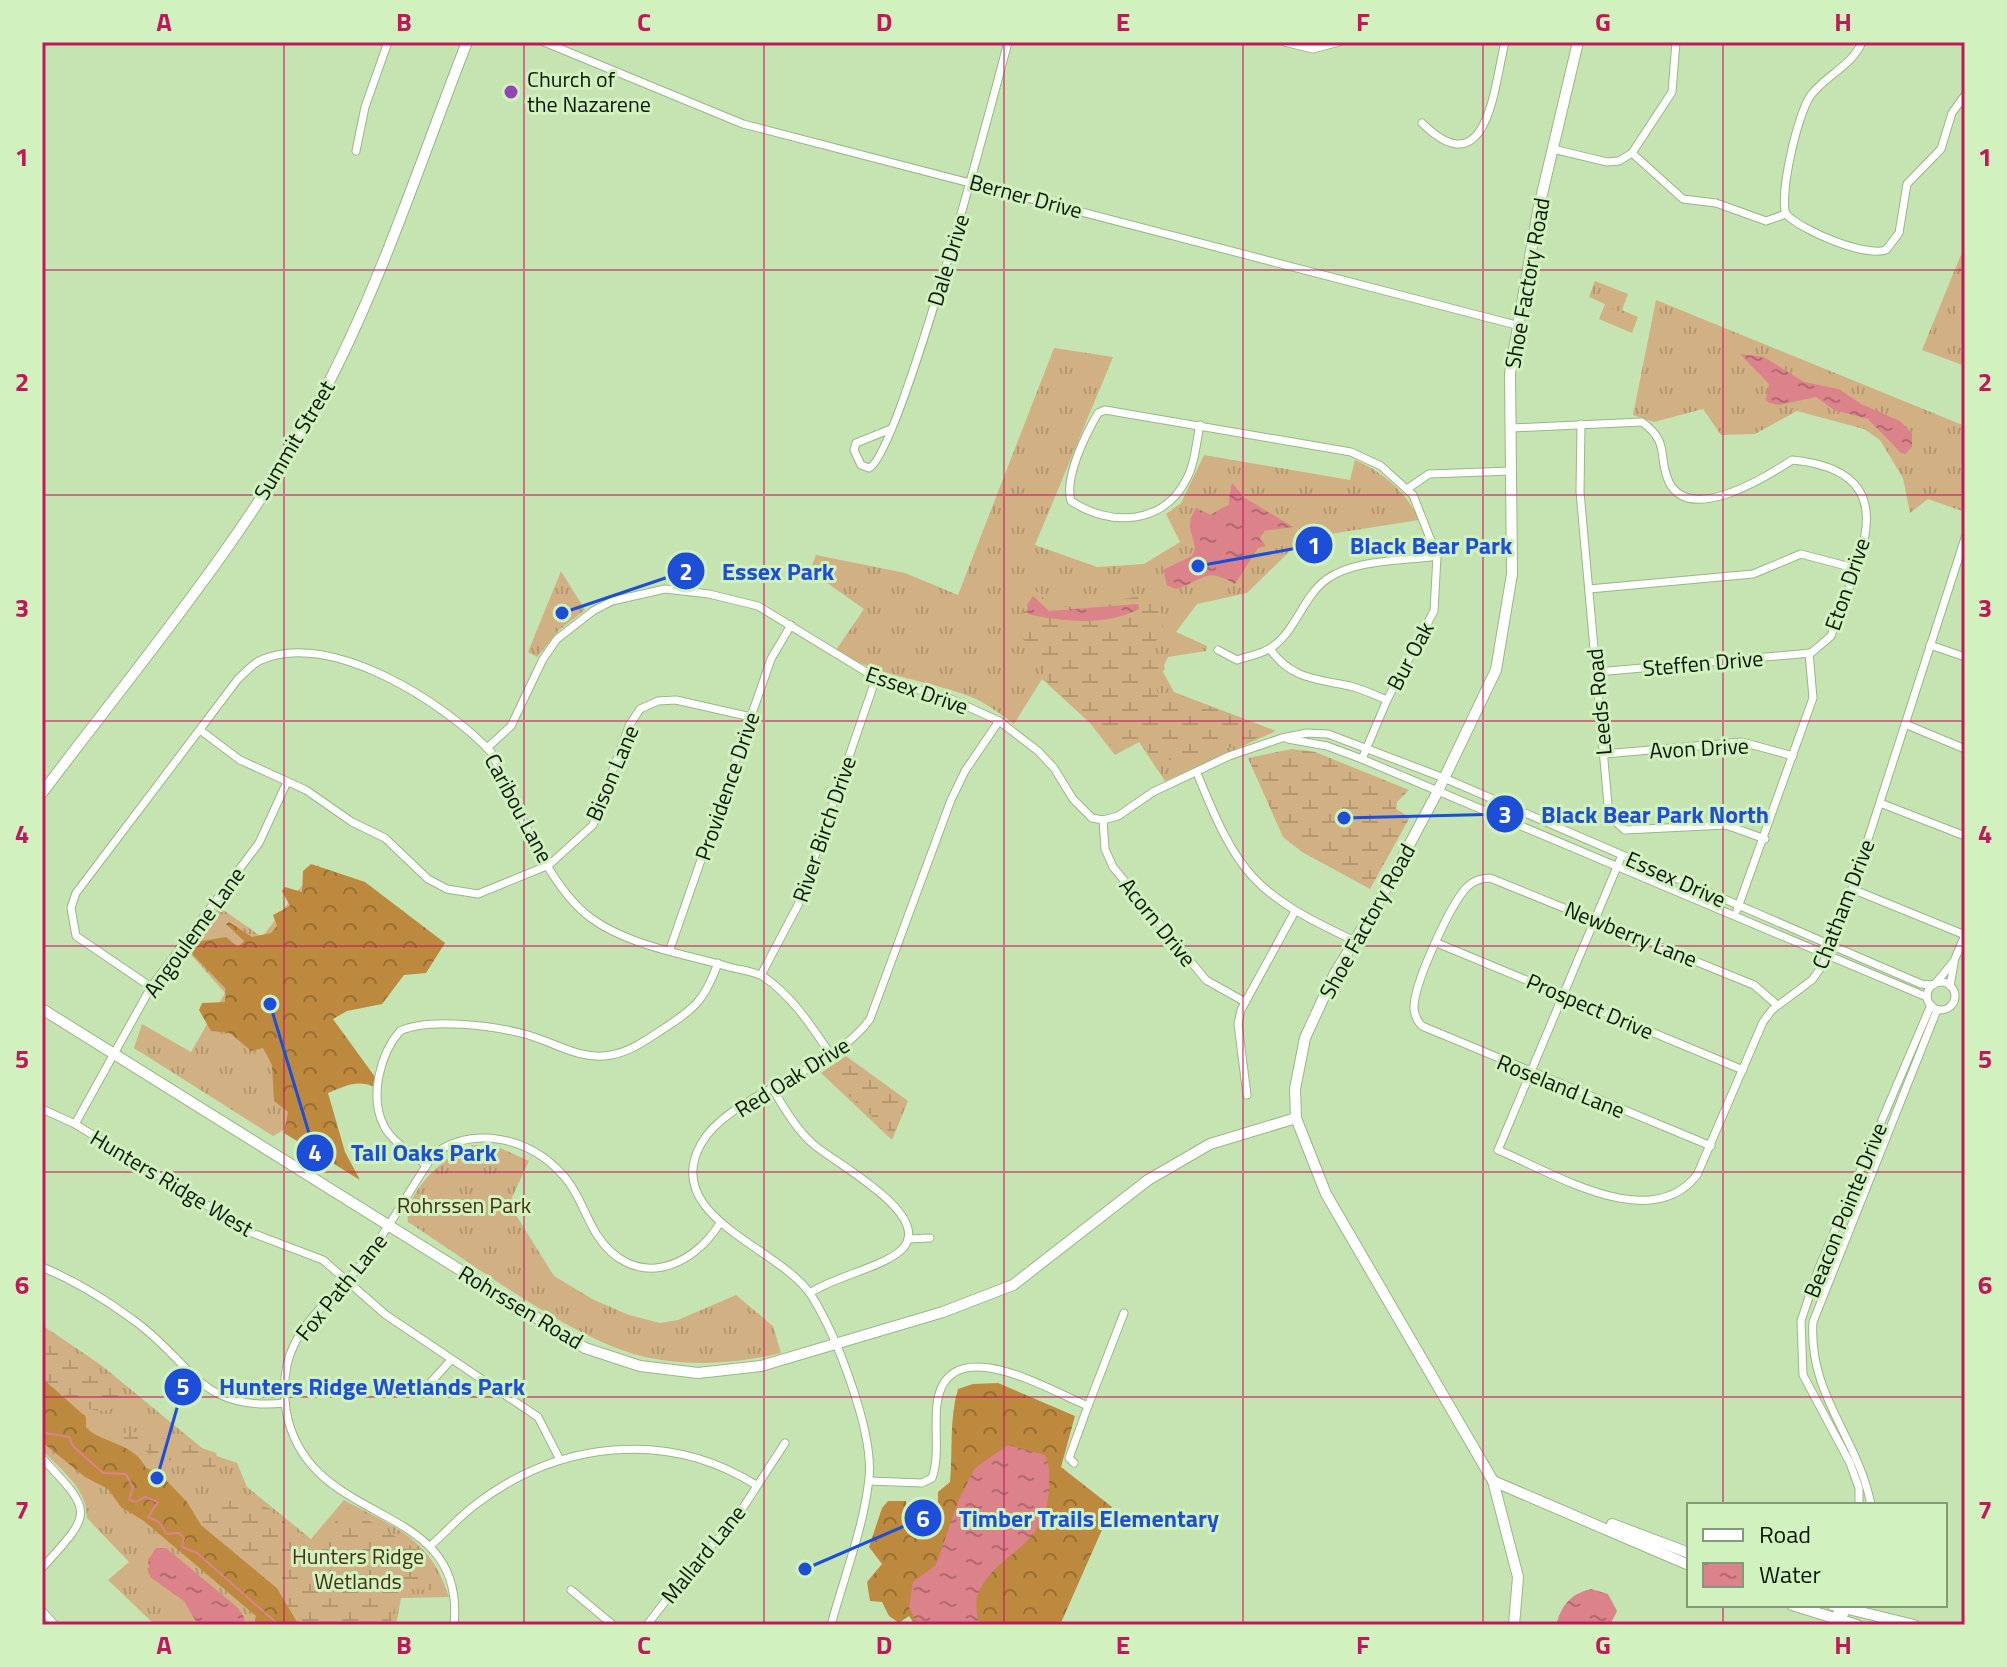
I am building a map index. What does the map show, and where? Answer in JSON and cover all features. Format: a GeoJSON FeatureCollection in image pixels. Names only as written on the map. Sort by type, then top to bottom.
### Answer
{"type":"FeatureCollection","features":[{"type":"Feature","properties":{"kind":"street"},"geometry":{"type":"LineString","coordinates":[[356,151],[365,107],[388,42]]}},
{"type":"Feature","properties":{"kind":"street","name":"Summit Street"},"geometry":{"type":"LineString","coordinates":[[42,793],[242,524],[287,457],[331,379],[370,290],[467,42]]}},
{"type":"Feature","properties":{"kind":"street","name":"Berner Drive"},"geometry":{"type":"LineString","coordinates":[[544,42],[743,124],[1516,325]]}},
{"type":"Feature","properties":{"kind":"street","name":"Dale Drive"},"geometry":{"type":"LineString","coordinates":[[891,429],[856,443],[854,450],[861,465],[869,468],[876,466],[891,429],[925,332],[971,182],[1008,42]]}},
{"type":"Feature","properties":{"kind":"street"},"geometry":{"type":"LineString","coordinates":[[1284,42],[1313,49],[1339,42]]}},
{"type":"Feature","properties":{"kind":"street","name":"Shoe Factory Road"},"geometry":{"type":"LineString","coordinates":[[1514,1625],[1518,1577],[1493,1481],[1326,1194],[1296,1118],[1295,1089],[1305,1038],[1438,791],[1496,670],[1512,574],[1510,373],[1516,325],[1578,42]]}},
{"type":"Feature","properties":{"kind":"street"},"geometry":{"type":"LineString","coordinates":[[1553,149],[1607,162],[1619,161],[1632,153],[1672,92],[1675,81],[1672,58],[1676,42]]}},
{"type":"Feature","properties":{"kind":"street"},"geometry":{"type":"LineString","coordinates":[[1862,42],[1851,60],[1818,87],[1806,102],[1784,194],[1786,214],[1798,225],[1864,252],[1886,250],[1899,233],[1907,184],[1941,149],[1952,113],[1965,95]]}},
{"type":"Feature","properties":{"kind":"street"},"geometry":{"type":"LineString","coordinates":[[1422,123],[1434,135],[1453,144],[1467,143],[1479,136],[1486,123],[1501,43]]}},
{"type":"Feature","properties":{"kind":"street"},"geometry":{"type":"LineString","coordinates":[[1632,153],[1683,199],[1716,203],[1766,221],[1786,214]]}},
{"type":"Feature","properties":{"kind":"street","name":"Bur Oak"},"geometry":{"type":"LineString","coordinates":[[1200,425],[1188,478],[1174,497],[1160,508],[1128,520],[1095,513],[1071,501],[1070,483],[1098,413],[1114,410],[1200,425],[1351,452],[1381,466],[1407,489],[1429,529],[1437,556],[1434,611],[1387,700],[1362,759]]}},
{"type":"Feature","properties":{"kind":"street","name":"Eton Drive"},"geometry":{"type":"LineString","coordinates":[[1512,428],[1642,422],[1663,445],[1669,481],[1678,493],[1692,499],[1750,487],[1792,460],[1834,468],[1854,479],[1868,510],[1854,568],[1831,636],[1824,645],[1809,653]]}},
{"type":"Feature","properties":{"kind":"street","name":"Leeds Road"},"geometry":{"type":"LineString","coordinates":[[1581,424],[1580,492],[1609,816],[1625,830],[1726,825],[1765,839]]}},
{"type":"Feature","properties":{"kind":"street"},"geometry":{"type":"LineString","coordinates":[[1407,489],[1429,474],[1511,471]]}},
{"type":"Feature","properties":{"kind":"street","name":"Chatham Drive"},"geometry":{"type":"LineString","coordinates":[[1530,1074],[1498,1150],[1597,1191],[1635,1201],[1658,1201],[1684,1190],[1697,1175],[1763,1022],[1777,1005],[1816,976],[1852,889],[1965,538]]}},
{"type":"Feature","properties":{"kind":"street"},"geometry":{"type":"LineString","coordinates":[[1589,589],[1753,574],[1801,554],[1854,568]]}},
{"type":"Feature","properties":{"kind":"street"},"geometry":{"type":"LineString","coordinates":[[1218,650],[1237,660],[1270,649],[1280,640],[1313,592],[1329,578],[1350,568],[1437,556]]}},
{"type":"Feature","properties":{"kind":"street","name":"Essex Drive"},"geometry":{"type":"LineString","coordinates":[[487,748],[511,726],[543,659],[557,639],[612,601],[665,589],[683,590],[758,606],[854,668],[876,678],[951,699],[999,721],[1038,751],[1084,812],[1103,820],[1118,816],[1153,792],[1229,756],[1282,738],[1307,733],[1328,734],[1444,778],[1827,948],[1921,984],[1934,985]]}},
{"type":"Feature","properties":{"kind":"street","name":"Providence Drive"},"geometry":{"type":"LineString","coordinates":[[670,949],[771,659],[791,625]]}},
{"type":"Feature","properties":{"kind":"street"},"geometry":{"type":"LineString","coordinates":[[1930,645],[1965,657]]}},
{"type":"Feature","properties":{"kind":"street"},"geometry":{"type":"LineString","coordinates":[[1270,649],[1281,664],[1297,674],[1353,686],[1387,700]]}},
{"type":"Feature","properties":{"kind":"street","name":"Caribou Lane"},"geometry":{"type":"LineString","coordinates":[[151,987],[76,936],[71,908],[76,893],[238,679],[259,660],[291,652],[324,654],[406,686],[487,748],[549,865],[570,896],[592,918],[628,937],[761,975],[805,1018],[831,1055]]}},
{"type":"Feature","properties":{"kind":"street"},"geometry":{"type":"LineString","coordinates":[[1737,910],[1813,698],[1809,653]]}},
{"type":"Feature","properties":{"kind":"street","name":"Steffen Drive"},"geometry":{"type":"LineString","coordinates":[[1597,672],[1809,653]]}},
{"type":"Feature","properties":{"kind":"street","name":"River Birch Drive"},"geometry":{"type":"LineString","coordinates":[[761,975],[798,905],[876,678]]}},
{"type":"Feature","properties":{"kind":"street","name":"Bison Lane"},"geometry":{"type":"LineString","coordinates":[[200,730],[240,760],[323,799],[352,822],[385,838],[428,879],[447,889],[478,894],[549,865],[593,825],[629,726],[640,709],[658,701],[676,700],[751,717]]}},
{"type":"Feature","properties":{"kind":"street","name":"Red Oak Drive"},"geometry":{"type":"LineString","coordinates":[[831,1625],[869,1481],[867,1443],[838,1345],[810,1293],[791,1270],[720,1223],[703,1206],[696,1186],[694,1161],[714,1126],[831,1055],[859,1034],[870,1019],[951,800],[965,771],[999,721]]}},
{"type":"Feature","properties":{"kind":"street"},"geometry":{"type":"LineString","coordinates":[[1905,724],[1965,749]]}},
{"type":"Feature","properties":{"kind":"street","name":"Essex Drive"},"geometry":{"type":"LineString","coordinates":[[1282,738],[1327,746],[1362,759],[1617,866],[1737,910]]}},
{"type":"Feature","properties":{"kind":"street","name":"Avon Drive"},"geometry":{"type":"LineString","coordinates":[[1604,754],[1742,742],[1793,756]]}},
{"type":"Feature","properties":{"kind":"street"},"geometry":{"type":"LineString","coordinates":[[1197,773],[1224,840],[1240,865],[1294,913],[1355,941]]}},
{"type":"Feature","properties":{"kind":"street","name":"Angouleme Lane"},"geometry":{"type":"LineString","coordinates":[[75,1124],[117,1054],[151,987],[259,843],[287,782]]}},
{"type":"Feature","properties":{"kind":"street"},"geometry":{"type":"LineString","coordinates":[[1880,803],[1965,836]]}},
{"type":"Feature","properties":{"kind":"street","name":"Acorn Drive"},"geometry":{"type":"LineString","coordinates":[[1103,820],[1105,849],[1113,867],[1206,980],[1245,1002]]}},
{"type":"Feature","properties":{"kind":"street"},"geometry":{"type":"LineString","coordinates":[[1530,1074],[1622,855]]}},
{"type":"Feature","properties":{"kind":"street","name":"Newberry Lane"},"geometry":{"type":"LineString","coordinates":[[1437,943],[1465,889],[1478,879],[1497,879],[1754,985],[1777,1005]]}},
{"type":"Feature","properties":{"kind":"street"},"geometry":{"type":"LineString","coordinates":[[1852,889],[1965,935],[1954,961],[1950,986],[1955,994],[1953,1003],[1946,1009],[1932,1004],[1934,985],[1954,961]]}},
{"type":"Feature","properties":{"kind":"street"},"geometry":{"type":"LineString","coordinates":[[1247,1095],[1238,1024],[1245,1002],[1294,913]]}},
{"type":"Feature","properties":{"kind":"street","name":"Prospect Drive"},"geometry":{"type":"LineString","coordinates":[[1437,943],[1743,1070]]}},
{"type":"Feature","properties":{"kind":"street","name":"Roseland Lane"},"geometry":{"type":"LineString","coordinates":[[1437,943],[1416,996],[1416,1018],[1437,1035],[1711,1146]]}},
{"type":"Feature","properties":{"kind":"street","name":"Essex Drive"},"geometry":{"type":"LineString","coordinates":[[1827,948],[1932,1004]]}},
{"type":"Feature","properties":{"kind":"street"},"geometry":{"type":"LineString","coordinates":[[426,1165],[392,1136],[380,1113],[380,1068],[400,1031],[443,1023],[527,1035],[587,1056],[610,1055],[633,1048],[691,1011],[703,999],[718,963]]}},
{"type":"Feature","properties":{"kind":"street"},"geometry":{"type":"LineString","coordinates":[[1934,985],[1950,986]]}},
{"type":"Feature","properties":{"kind":"street","name":"Beacon Pointe Drive"},"geometry":{"type":"LineString","coordinates":[[1859,1503],[1859,1488],[1850,1463],[1803,1375],[1801,1321],[1808,1296],[1932,1004]]}},
{"type":"Feature","properties":{"kind":"street","name":"Beacon Pointe Drive"},"geometry":{"type":"LineString","coordinates":[[1871,1503],[1867,1482],[1816,1373],[1813,1322],[1932,1004]]}},
{"type":"Feature","properties":{"kind":"street","name":"Rohrssen Road"},"geometry":{"type":"LineString","coordinates":[[42,1009],[585,1348],[640,1366],[698,1373],[761,1366],[838,1345],[943,1312],[1013,1285],[1148,1180],[1210,1144],[1296,1118]]}},
{"type":"Feature","properties":{"kind":"street"},"geometry":{"type":"LineString","coordinates":[[773,1090],[811,1143],[867,1181],[903,1216],[909,1231],[905,1246],[883,1262],[829,1280],[810,1293]]}},
{"type":"Feature","properties":{"kind":"street","name":"Hunters Ridge West"},"geometry":{"type":"LineString","coordinates":[[42,1109],[75,1124],[252,1233],[323,1260],[350,1279],[386,1315],[538,1417],[560,1460]]}},
{"type":"Feature","properties":{"kind":"street","name":"Fox Path Lane"},"geometry":{"type":"LineString","coordinates":[[454,1625],[449,1578],[430,1546],[405,1526],[332,1486],[310,1467],[293,1438],[285,1403],[287,1362],[309,1321],[350,1279],[389,1226],[426,1165],[449,1143],[468,1136],[489,1137],[533,1151],[561,1172],[580,1199],[598,1236],[625,1262],[638,1267],[671,1266],[684,1261],[700,1251],[720,1223]]}},
{"type":"Feature","properties":{"kind":"street"},"geometry":{"type":"LineString","coordinates":[[908,1239],[930,1238]]}},
{"type":"Feature","properties":{"kind":"street"},"geometry":{"type":"LineString","coordinates":[[42,1267],[133,1319],[225,1399],[249,1406],[285,1403]]}},
{"type":"Feature","properties":{"kind":"street"},"geometry":{"type":"LineString","coordinates":[[1074,1463],[1069,1458],[1071,1448],[1124,1313]]}},
{"type":"Feature","properties":{"kind":"street"},"geometry":{"type":"LineString","coordinates":[[1801,1341],[1812,1341]]}},
{"type":"Feature","properties":{"kind":"street"},"geometry":{"type":"LineString","coordinates":[[422,1392],[451,1360]]}},
{"type":"Feature","properties":{"kind":"street"},"geometry":{"type":"LineString","coordinates":[[869,1481],[922,1483],[932,1478],[939,1392],[955,1372],[965,1367],[995,1368],[1088,1406]]}},
{"type":"Feature","properties":{"kind":"street","name":"Mallard Lane"},"geometry":{"type":"LineString","coordinates":[[647,1625],[693,1565],[733,1523],[785,1443]]}},
{"type":"Feature","properties":{"kind":"street"},"geometry":{"type":"LineString","coordinates":[[430,1546],[475,1505],[513,1480],[560,1460],[609,1449],[643,1449],[695,1456],[725,1465],[756,1485]]}},
{"type":"Feature","properties":{"kind":"street"},"geometry":{"type":"LineString","coordinates":[[42,1458],[77,1494],[82,1507],[79,1526],[42,1568]]}},
{"type":"Feature","properties":{"kind":"street"},"geometry":{"type":"LineString","coordinates":[[1493,1481],[1687,1564]]}},
{"type":"Feature","properties":{"kind":"street"},"geometry":{"type":"LineString","coordinates":[[1542,1501],[1687,1552]]}},
{"type":"Feature","properties":{"kind":"street"},"geometry":{"type":"LineString","coordinates":[[571,1590],[613,1625]]}},
{"type":"Feature","properties":{"kind":"street"},"geometry":{"type":"LineString","coordinates":[[1805,1607],[1914,1625]]}},
{"type":"Feature","properties":{"kind":"street"},"geometry":{"type":"LineString","coordinates":[[42,1611],[55,1625]]}},
{"type":"Feature","properties":{"kind":"street"},"geometry":{"type":"LineString","coordinates":[[1839,1612],[1857,1625]]}},
{"type":"Feature","properties":{"kind":"green space"},"geometry":{"type":"Polygon","coordinates":[[[1965,245],[1965,366],[1922,350],[1965,245]]]}},
{"type":"Feature","properties":{"kind":"green space"},"geometry":{"type":"Polygon","coordinates":[[[1595,281],[1628,294],[1622,310],[1638,317],[1632,333],[1599,319],[1605,304],[1589,297],[1595,281]]]}},
{"type":"Feature","properties":{"kind":"green space"},"geometry":{"type":"Polygon","coordinates":[[[1965,291],[1965,349],[1945,341],[1965,291]]]}},
{"type":"Feature","properties":{"kind":"green space"},"geometry":{"type":"Polygon","coordinates":[[[1656,300],[1965,426],[1965,512],[1928,499],[1910,513],[1903,478],[1880,440],[1864,429],[1797,411],[1755,434],[1721,435],[1703,409],[1654,422],[1633,415],[1656,300]]]}},
{"type":"Feature","properties":{"kind":"green space"},"geometry":{"type":"Polygon","coordinates":[[[1611,308],[1632,317],[1628,327],[1607,318],[1611,308]]]}},
{"type":"Feature","properties":{"kind":"green space"},"geometry":{"type":"Polygon","coordinates":[[[1054,348],[1113,357],[1035,545],[1097,567],[1144,564],[1180,542],[1166,514],[1181,503],[1204,455],[1350,480],[1355,460],[1393,484],[1408,500],[1419,520],[1311,537],[1291,550],[1247,593],[1197,604],[1176,632],[1207,646],[1206,651],[1168,657],[1162,670],[1174,692],[1276,731],[1165,781],[1139,742],[1115,755],[1090,723],[1042,679],[1014,724],[973,698],[851,659],[836,650],[864,609],[810,571],[816,555],[905,573],[958,595],[1054,348]]]}},
{"type":"Feature","properties":{"kind":"green space"},"geometry":{"type":"Polygon","coordinates":[[[561,571],[585,610],[559,630],[537,657],[528,652],[561,571]]]}},
{"type":"Feature","properties":{"kind":"green space"},"geometry":{"type":"Polygon","coordinates":[[[1032,591],[1039,592],[1052,609],[1151,595],[1164,617],[1161,637],[1151,644],[1152,652],[1161,656],[1165,669],[1154,682],[1158,693],[1174,693],[1273,730],[1231,747],[1155,762],[1140,742],[1115,751],[1097,729],[1043,678],[1042,661],[1022,638],[1025,598],[1032,591]]]}},
{"type":"Feature","properties":{"kind":"green space"},"geometry":{"type":"Polygon","coordinates":[[[1009,650],[1031,665],[1023,675],[1002,660],[1009,650]]]}},
{"type":"Feature","properties":{"kind":"green space"},"geometry":{"type":"Polygon","coordinates":[[[1292,749],[1315,752],[1409,790],[1397,802],[1396,809],[1410,817],[1370,889],[1302,852],[1283,837],[1248,758],[1292,749]]]}},
{"type":"Feature","properties":{"kind":"green space"},"geometry":{"type":"Polygon","coordinates":[[[311,864],[365,882],[445,943],[426,973],[404,975],[382,1004],[347,1011],[333,1019],[375,1077],[375,1087],[357,1084],[328,1093],[345,1152],[360,1180],[284,1133],[288,1112],[274,1101],[272,1065],[263,1048],[251,1051],[230,1033],[211,1031],[199,1010],[202,1003],[225,1002],[226,989],[193,955],[191,949],[196,942],[226,937],[238,947],[244,941],[226,924],[229,922],[252,937],[271,933],[277,926],[273,915],[290,906],[282,891],[285,887],[302,892],[303,871],[311,864]]]}},
{"type":"Feature","properties":{"kind":"green space"},"geometry":{"type":"Polygon","coordinates":[[[318,865],[365,924],[323,994],[304,1118],[273,1136],[134,1048],[142,1024],[191,1052],[225,993],[187,950],[219,907],[262,937],[318,865]]]}},
{"type":"Feature","properties":{"kind":"green space"},"geometry":{"type":"Polygon","coordinates":[[[846,1056],[908,1101],[892,1140],[821,1073],[846,1056]]]}},
{"type":"Feature","properties":{"kind":"green space"},"geometry":{"type":"Polygon","coordinates":[[[846,1064],[852,1064],[904,1102],[894,1132],[890,1132],[826,1076],[846,1064]]]}},
{"type":"Feature","properties":{"kind":"green space","name":"Rohrssen Park"},"geometry":{"type":"Polygon","coordinates":[[[472,1145],[500,1148],[529,1161],[509,1204],[554,1276],[594,1300],[629,1315],[660,1323],[678,1320],[736,1295],[773,1326],[781,1353],[747,1360],[693,1363],[641,1356],[614,1347],[553,1317],[408,1222],[408,1211],[419,1187],[439,1166],[472,1145]]]}},
{"type":"Feature","properties":{"kind":"green space"},"geometry":{"type":"Polygon","coordinates":[[[42,1325],[101,1365],[208,1453],[237,1463],[247,1487],[311,1539],[344,1500],[395,1527],[421,1547],[432,1560],[449,1597],[401,1598],[396,1625],[155,1625],[108,1580],[129,1562],[87,1518],[78,1489],[42,1450],[42,1325]]]}},
{"type":"Feature","properties":{"kind":"green space"},"geometry":{"type":"Polygon","coordinates":[[[42,1334],[58,1346],[64,1357],[78,1362],[87,1375],[102,1380],[128,1398],[117,1407],[95,1410],[61,1394],[42,1378],[42,1334]]]}},
{"type":"Feature","properties":{"kind":"green space"},"geometry":{"type":"Polygon","coordinates":[[[42,1378],[86,1417],[86,1428],[127,1448],[146,1468],[158,1472],[187,1502],[201,1525],[277,1588],[299,1625],[254,1625],[256,1616],[144,1521],[121,1507],[108,1489],[85,1477],[42,1442],[42,1378]]]}},
{"type":"Feature","properties":{"kind":"green space"},"geometry":{"type":"Polygon","coordinates":[[[998,1383],[1075,1416],[1061,1467],[1112,1507],[1060,1625],[915,1625],[909,1616],[899,1623],[889,1616],[882,1602],[870,1601],[867,1582],[882,1564],[869,1547],[882,1508],[888,1501],[906,1501],[910,1532],[938,1525],[938,1492],[950,1482],[952,1424],[958,1389],[973,1384],[998,1383]]]}},
{"type":"Feature","properties":{"kind":"green space"},"geometry":{"type":"Polygon","coordinates":[[[126,1431],[211,1451],[216,1453],[218,1462],[215,1467],[203,1467],[167,1460],[123,1440],[126,1431]]]}},
{"type":"Feature","properties":{"kind":"green space","name":"Hunters Ridge Wetlands"},"geometry":{"type":"Polygon","coordinates":[[[249,1494],[314,1545],[348,1508],[416,1549],[438,1581],[431,1590],[410,1589],[398,1596],[390,1625],[299,1625],[277,1588],[201,1525],[210,1508],[249,1494]]]}},
{"type":"Feature","properties":{"kind":"water"},"geometry":{"type":"Polygon","coordinates":[[[1740,354],[1764,357],[1804,382],[1839,389],[1861,404],[1900,421],[1912,433],[1912,447],[1905,454],[1901,453],[1868,419],[1834,410],[1816,397],[1779,405],[1769,403],[1766,400],[1769,384],[1740,354]]]}},
{"type":"Feature","properties":{"kind":"water"},"geometry":{"type":"Polygon","coordinates":[[[1232,483],[1245,498],[1293,527],[1263,531],[1260,539],[1266,546],[1258,548],[1235,584],[1210,576],[1176,589],[1167,585],[1163,570],[1192,556],[1195,548],[1190,524],[1196,508],[1211,515],[1229,505],[1232,483]]]}},
{"type":"Feature","properties":{"kind":"water"},"geometry":{"type":"Polygon","coordinates":[[[1033,596],[1049,611],[1138,604],[1139,609],[1099,620],[1056,619],[1028,614],[1027,605],[1033,596]]]}},
{"type":"Feature","properties":{"kind":"water"},"geometry":{"type":"Polygon","coordinates":[[[1008,1445],[1045,1455],[1047,1459],[1049,1486],[1040,1524],[1031,1537],[986,1579],[977,1598],[979,1625],[918,1625],[909,1607],[913,1582],[936,1565],[959,1499],[975,1468],[1008,1445]]]}},
{"type":"Feature","properties":{"kind":"water"},"geometry":{"type":"Polygon","coordinates":[[[156,1548],[166,1548],[238,1608],[244,1617],[244,1625],[198,1625],[184,1601],[150,1577],[148,1560],[156,1548]]]}},
{"type":"Feature","properties":{"kind":"water"},"geometry":{"type":"Polygon","coordinates":[[[1591,1589],[1608,1594],[1617,1611],[1610,1625],[1556,1625],[1568,1601],[1591,1589]]]}},
{"type":"Feature","properties":{"kind":"waterway"},"geometry":{"type":"LineString","coordinates":[[42,1421],[45,1433],[69,1437],[73,1446],[103,1473],[126,1474],[133,1488],[129,1500],[136,1502],[145,1497],[158,1502],[148,1517],[159,1522],[167,1534],[179,1533],[184,1538],[182,1547],[197,1553],[279,1625]]}},
{"type":"Feature","properties":{"kind":"place","name":"Church of the Nazarene"},"geometry":{"type":"Point","coordinates":[511,92]}},
{"type":"Feature","properties":{"kind":"place","name":"Black Bear Park"},"geometry":{"type":"Point","coordinates":[1198,566]}},
{"type":"Feature","properties":{"kind":"place","name":"Essex Park"},"geometry":{"type":"Point","coordinates":[562,613]}},
{"type":"Feature","properties":{"kind":"place","name":"Black Bear Park North"},"geometry":{"type":"Point","coordinates":[1344,818]}},
{"type":"Feature","properties":{"kind":"place","name":"Tall Oaks Park"},"geometry":{"type":"Point","coordinates":[270,1004]}},
{"type":"Feature","properties":{"kind":"place","name":"Hunters Ridge Wetlands Park"},"geometry":{"type":"Point","coordinates":[157,1478]}},
{"type":"Feature","properties":{"kind":"place","name":"Timber Trails Elementary"},"geometry":{"type":"Point","coordinates":[805,1569]}}]}
